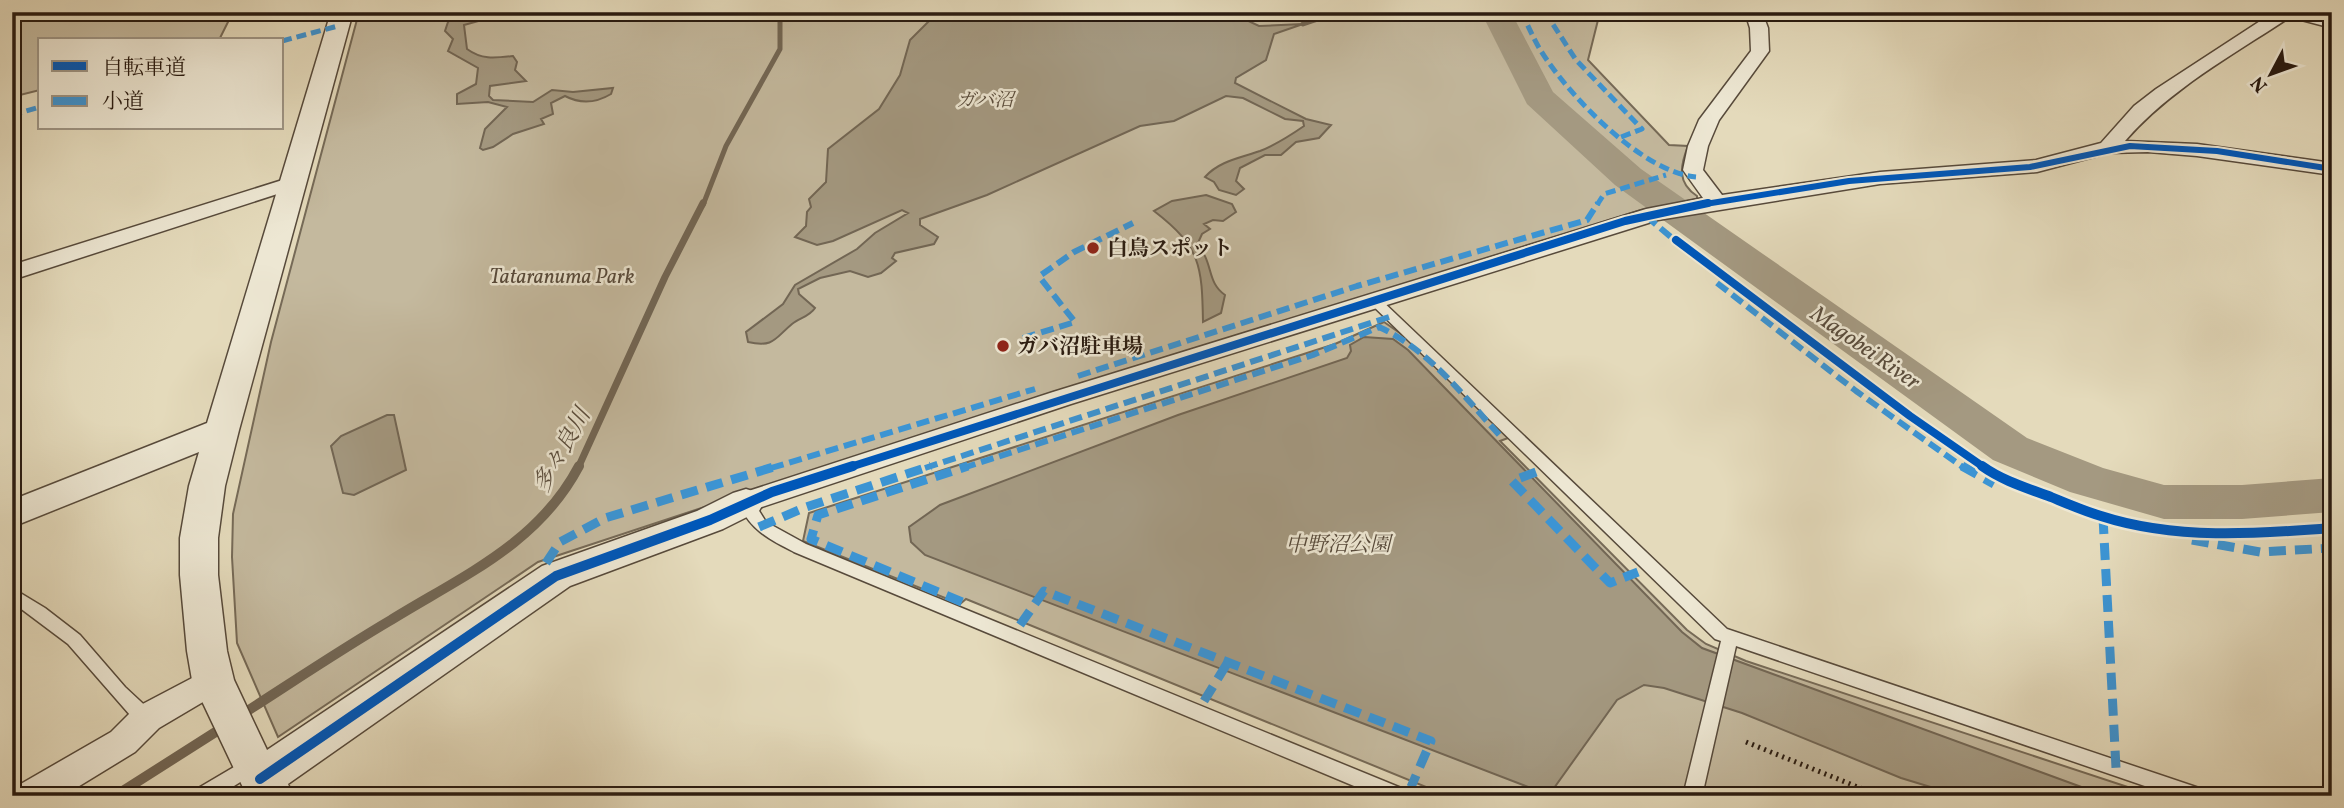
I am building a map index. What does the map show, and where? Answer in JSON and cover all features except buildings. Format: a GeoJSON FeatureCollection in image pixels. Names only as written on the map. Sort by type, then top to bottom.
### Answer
{"type":"FeatureCollection","features":[{"type":"Feature","properties":{"kind":"street"},"geometry":{"type":"LineString","coordinates":[[342,12],[222,430],[199,538],[203,621],[215,685],[258,773],[556,576],[575,567],[710,520],[746,502],[1062,398],[1654,214],[1709,203],[1880,178],[2025,168],[2108,147],[2148,146],[2197,150],[2332,169]]}},
{"type":"Feature","properties":{"kind":"street"},"geometry":{"type":"LineString","coordinates":[[1709,203],[1693,170],[1698,146],[1709,120],[1760,51],[1759,28],[1753,12]]}},
{"type":"Feature","properties":{"kind":"street"},"geometry":{"type":"LineString","coordinates":[[2108,147],[2141,110],[2163,93],[2286,12]]}},
{"type":"Feature","properties":{"kind":"street"},"geometry":{"type":"LineString","coordinates":[[2292,12],[2332,23]]}},
{"type":"Feature","properties":{"kind":"street"},"geometry":{"type":"LineString","coordinates":[[12,273],[292,183]]}},
{"type":"Feature","properties":{"kind":"street"},"geometry":{"type":"LineString","coordinates":[[12,514],[222,430]]}},
{"type":"Feature","properties":{"kind":"street"},"geometry":{"type":"LineString","coordinates":[[32,796],[123,741],[147,718],[215,685]]}},
{"type":"Feature","properties":{"kind":"lane"},"geometry":{"type":"LineString","coordinates":[[1374,300],[1728,644],[2199,796]]}},
{"type":"Feature","properties":{"kind":"lane"},"geometry":{"type":"LineString","coordinates":[[746,502],[751,518],[759,527],[800,548],[1399,796]]}},
{"type":"Feature","properties":{"kind":"lane"},"geometry":{"type":"LineString","coordinates":[[12,594],[49,619],[83,648],[126,704],[147,718]]}},
{"type":"Feature","properties":{"kind":"lane"},"geometry":{"type":"LineString","coordinates":[[1692,796],[1728,644]]}},
{"type":"Feature","properties":{"kind":"lane"},"geometry":{"type":"LineString","coordinates":[[202,796],[258,773]]}},
{"type":"Feature","properties":{"kind":"path"},"geometry":{"type":"LineString","coordinates":[[1746,742],[1880,796]]}},
{"type":"Feature","properties":{"kind":"green space"},"geometry":{"type":"Polygon","coordinates":[[[12,12],[233,12],[220,38],[38,38],[38,90],[12,97],[12,12]]]}},
{"type":"Feature","properties":{"kind":"green space","name":"Tataranuma Park"},"geometry":{"type":"Polygon","coordinates":[[[359,12],[1600,12],[1588,60],[1669,145],[1688,146],[1683,160],[1683,180],[1697,199],[1641,210],[892,445],[538,562],[278,737],[237,643],[232,557],[233,514],[271,342],[359,12]]]}},
{"type":"Feature","properties":{"kind":"green space","name":"中野沼公園"},"geometry":{"type":"Polygon","coordinates":[[[1384,322],[1417,345],[1508,438],[1500,441],[1687,630],[1706,644],[1746,661],[2155,796],[1448,796],[966,599],[960,604],[803,541],[809,513],[1335,344],[1384,322]]]}},
{"type":"Feature","properties":{"kind":"water"},"geometry":{"type":"Polygon","coordinates":[[[457,12],[511,12],[464,25],[467,49],[483,57],[513,56],[517,62],[515,70],[526,81],[490,86],[489,96],[493,100],[533,102],[552,90],[573,92],[613,88],[611,94],[588,101],[565,96],[551,103],[553,114],[541,119],[544,124],[513,134],[483,150],[480,148],[485,129],[507,107],[488,102],[457,104],[457,94],[476,84],[478,68],[448,51],[453,39],[445,31],[448,22],[457,12]]]}},
{"type":"Feature","properties":{"kind":"water","name":"ガバ沼"},"geometry":{"type":"Polygon","coordinates":[[[945,12],[1238,12],[1246,20],[1259,26],[1303,24],[1274,34],[1266,60],[1236,78],[1235,83],[1306,119],[1331,125],[1319,138],[1296,142],[1281,155],[1265,155],[1240,168],[1236,181],[1244,189],[1236,195],[1219,190],[1214,182],[1205,177],[1223,164],[1283,140],[1304,126],[1303,121],[1285,119],[1243,98],[1226,96],[1174,121],[1140,126],[987,195],[920,219],[920,225],[938,237],[934,244],[895,253],[892,258],[896,261],[881,273],[868,277],[850,271],[820,278],[798,289],[799,294],[815,308],[813,311],[769,343],[748,342],[746,332],[783,304],[795,285],[857,249],[875,233],[908,213],[902,210],[833,241],[817,245],[795,237],[806,226],[807,212],[811,207],[809,199],[826,182],[828,149],[879,109],[900,75],[910,40],[929,21],[945,12]]]}},
{"type":"Feature","properties":{"kind":"water"},"geometry":{"type":"Polygon","coordinates":[[[1206,195],[1232,204],[1236,212],[1223,221],[1213,220],[1204,224],[1210,229],[1202,234],[1197,245],[1206,258],[1215,284],[1225,295],[1221,313],[1203,322],[1202,286],[1196,259],[1181,236],[1154,211],[1172,201],[1206,195]]]}},
{"type":"Feature","properties":{"kind":"water","name":"中野沼公園"},"geometry":{"type":"Polygon","coordinates":[[[1364,337],[1393,339],[1408,350],[1682,632],[1702,648],[2106,796],[1960,796],[1901,778],[1742,713],[1664,688],[1644,685],[1617,700],[1549,795],[925,555],[911,542],[909,527],[940,505],[1178,415],[1347,358],[1351,351],[1350,345],[1364,337]]]}},
{"type":"Feature","properties":{"kind":"water"},"geometry":{"type":"Polygon","coordinates":[[[387,415],[394,415],[406,470],[354,495],[343,493],[331,446],[341,436],[387,415]]]}},
{"type":"Feature","properties":{"kind":"waterway","name":"多々良川"},"geometry":{"type":"LineString","coordinates":[[703,205],[726,146],[780,49],[780,12]]}},
{"type":"Feature","properties":{"kind":"waterway"},"geometry":{"type":"LineString","coordinates":[[1303,24],[1318,19],[1325,12]]}},
{"type":"Feature","properties":{"kind":"waterway","name":"Magobei River"},"geometry":{"type":"LineString","coordinates":[[1496,12],[1539,97],[1628,177],[2010,449],[2087,480],[2164,502],[2242,502],[2332,495]]}},
{"type":"Feature","properties":{"kind":"waterway","name":"多々良川"},"geometry":{"type":"LineString","coordinates":[[579,467],[665,277],[703,203]]}},
{"type":"Feature","properties":{"kind":"waterway","name":"多々良川"},"geometry":{"type":"LineString","coordinates":[[241,715],[496,556],[542,517],[579,467]]}},
{"type":"Feature","properties":{"kind":"waterway","name":"多々良川"},"geometry":{"type":"LineString","coordinates":[[115,796],[225,726]]}},
{"type":"Feature","properties":{"kind":"marked path"},"geometry":{"type":"LineString","coordinates":[[1521,12],[1551,65],[1616,134],[1665,170],[1696,177]]}},
{"type":"Feature","properties":{"kind":"marked path"},"geometry":{"type":"LineString","coordinates":[[1545,12],[1576,60],[1642,129],[1621,137]]}},
{"type":"Feature","properties":{"kind":"marked path"},"geometry":{"type":"LineString","coordinates":[[284,40],[338,26]]}},
{"type":"Feature","properties":{"kind":"marked path"},"geometry":{"type":"LineString","coordinates":[[12,115],[38,108]]}},
{"type":"Feature","properties":{"kind":"marked path"},"geometry":{"type":"LineString","coordinates":[[1078,376],[1357,286],[1587,220],[1604,194],[1666,175]]}},
{"type":"Feature","properties":{"kind":"marked path"},"geometry":{"type":"LineString","coordinates":[[1646,216],[1678,243]]}},
{"type":"Feature","properties":{"kind":"marked path"},"geometry":{"type":"LineString","coordinates":[[1023,338],[1075,322],[1041,279],[1041,275],[1074,252],[1133,223]]}},
{"type":"Feature","properties":{"kind":"marked path"},"geometry":{"type":"LineString","coordinates":[[1717,283],[1856,391],[1974,475],[1994,484]]}},
{"type":"Feature","properties":{"kind":"marked path"},"geometry":{"type":"LineString","coordinates":[[759,527],[806,507],[1389,317]]}},
{"type":"Feature","properties":{"kind":"marked path"},"geometry":{"type":"LineString","coordinates":[[962,602],[811,539],[818,515],[1313,355],[1379,327],[1411,345],[1428,359],[1503,439]]}},
{"type":"Feature","properties":{"kind":"marked path"},"geometry":{"type":"LineString","coordinates":[[546,563],[560,542],[605,518],[1035,389]]}},
{"type":"Feature","properties":{"kind":"marked path"},"geometry":{"type":"LineString","coordinates":[[1536,472],[1512,481],[1610,583],[1638,572]]}},
{"type":"Feature","properties":{"kind":"marked path"},"geometry":{"type":"LineString","coordinates":[[2103,517],[2116,768]]}},
{"type":"Feature","properties":{"kind":"marked path"},"geometry":{"type":"LineString","coordinates":[[2192,540],[2260,552],[2332,548]]}},
{"type":"Feature","properties":{"kind":"marked path"},"geometry":{"type":"LineString","coordinates":[[1020,625],[1044,591],[1431,741],[1411,787]]}},
{"type":"Feature","properties":{"kind":"marked path"},"geometry":{"type":"LineString","coordinates":[[1204,701],[1228,662]]}},
{"type":"Feature","properties":{"kind":"cycle path"},"geometry":{"type":"LineString","coordinates":[[260,779],[556,576],[575,567],[710,520],[772,492],[1625,221],[1784,189],[1881,178],[2030,167],[2130,146],[2217,151],[2332,169]]}},
{"type":"Feature","properties":{"kind":"cycle path"},"geometry":{"type":"LineString","coordinates":[[1676,240],[1910,416],[1999,478],[2103,517],[2150,527],[2200,533],[2268,533],[2332,528]]}},
{"type":"Feature","properties":{"kind":"place","name":"白鳥スポット"},"geometry":{"type":"Point","coordinates":[1093,248]}},
{"type":"Feature","properties":{"kind":"place","name":"ガバ沼駐車場"},"geometry":{"type":"Point","coordinates":[1003,346]}}]}
